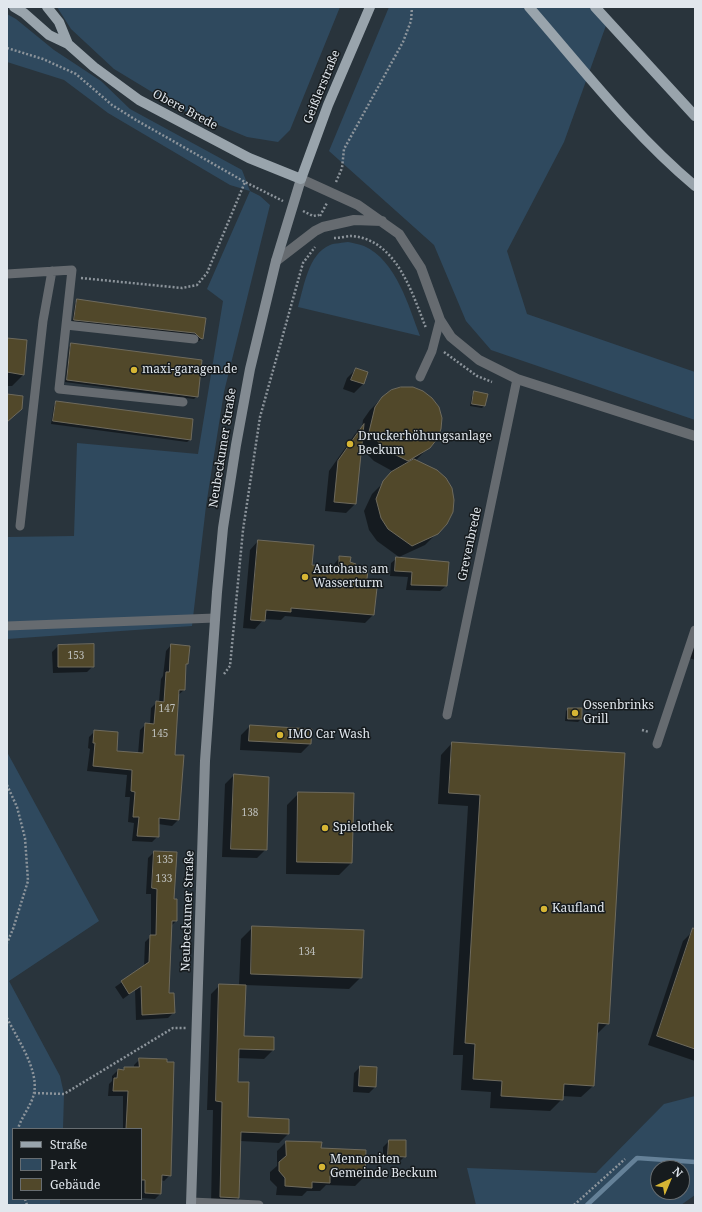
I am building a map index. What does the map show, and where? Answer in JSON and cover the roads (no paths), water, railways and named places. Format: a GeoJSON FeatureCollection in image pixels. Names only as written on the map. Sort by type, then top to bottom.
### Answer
{"type":"FeatureCollection","features":[{"type":"Feature","properties":{"kind":"main road","name":"Obere Brede"},"geometry":{"type":"LineString","coordinates":[[14,7],[24,13],[49,35],[68,44],[94,67],[139,100],[249,158],[301,179]]}},
{"type":"Feature","properties":{"kind":"main road","name":"Obere Brede"},"geometry":{"type":"LineString","coordinates":[[47,7],[59,22],[68,44]]}},
{"type":"Feature","properties":{"kind":"main road","name":"Geißlerstraße"},"geometry":{"type":"LineString","coordinates":[[301,179],[330,98],[370,7]]}},
{"type":"Feature","properties":{"kind":"main road"},"geometry":{"type":"LineString","coordinates":[[529,7],[629,123],[676,170],[695,186]]}},
{"type":"Feature","properties":{"kind":"main road"},"geometry":{"type":"LineString","coordinates":[[595,7],[695,116]]}},
{"type":"Feature","properties":{"kind":"main road","name":"Neubeckumer Straße"},"geometry":{"type":"LineString","coordinates":[[191,1204],[204,784],[215,618],[223,528],[237,437],[250,369],[276,261],[301,179]]}},
{"type":"Feature","properties":{"kind":"street"},"geometry":{"type":"LineString","coordinates":[[301,179],[358,204],[399,234],[421,268],[440,320],[450,337],[479,360],[517,379],[695,436]]}},
{"type":"Feature","properties":{"kind":"street"},"geometry":{"type":"LineString","coordinates":[[276,261],[323,227],[354,220],[382,221]]}},
{"type":"Feature","properties":{"kind":"lane"},"geometry":{"type":"LineString","coordinates":[[7,274],[72,270],[59,389],[183,402]]}},
{"type":"Feature","properties":{"kind":"lane"},"geometry":{"type":"LineString","coordinates":[[20,526],[43,321],[52,271]]}},
{"type":"Feature","properties":{"kind":"lane"},"geometry":{"type":"LineString","coordinates":[[420,377],[434,342],[440,320]]}},
{"type":"Feature","properties":{"kind":"lane"},"geometry":{"type":"LineString","coordinates":[[66,325],[194,339]]}},
{"type":"Feature","properties":{"kind":"lane","name":"Grevenbrede"},"geometry":{"type":"LineString","coordinates":[[447,715],[517,379]]}},
{"type":"Feature","properties":{"kind":"lane"},"geometry":{"type":"LineString","coordinates":[[7,626],[215,618]]}},
{"type":"Feature","properties":{"kind":"lane"},"geometry":{"type":"LineString","coordinates":[[657,744],[695,630]]}},
{"type":"Feature","properties":{"kind":"lane"},"geometry":{"type":"LineString","coordinates":[[191,1204],[259,1205]]}},
{"type":"Feature","properties":{"kind":"waterway"},"geometry":{"type":"LineString","coordinates":[[587,1205],[637,1158],[695,1162]]}},
{"type":"Feature","properties":{"kind":"place","name":"maxi-garagen.de"},"geometry":{"type":"Point","coordinates":[134,370]}},
{"type":"Feature","properties":{"kind":"place","name":"Druckerhöhungsanlage Beckum"},"geometry":{"type":"Point","coordinates":[350,444]}},
{"type":"Feature","properties":{"kind":"place","name":"Autohaus am Wasserturm"},"geometry":{"type":"Point","coordinates":[305,577]}},
{"type":"Feature","properties":{"kind":"place","name":"Ossenbrinks Grill"},"geometry":{"type":"Point","coordinates":[575,713]}},
{"type":"Feature","properties":{"kind":"place","name":"IMO Car Wash"},"geometry":{"type":"Point","coordinates":[280,735]}},
{"type":"Feature","properties":{"kind":"place","name":"Spielothek"},"geometry":{"type":"Point","coordinates":[325,828]}},
{"type":"Feature","properties":{"kind":"place","name":"Kaufland"},"geometry":{"type":"Point","coordinates":[544,909]}},
{"type":"Feature","properties":{"kind":"place","name":"Mennoniten Gemeinde Beckum"},"geometry":{"type":"Point","coordinates":[322,1167]}}]}
